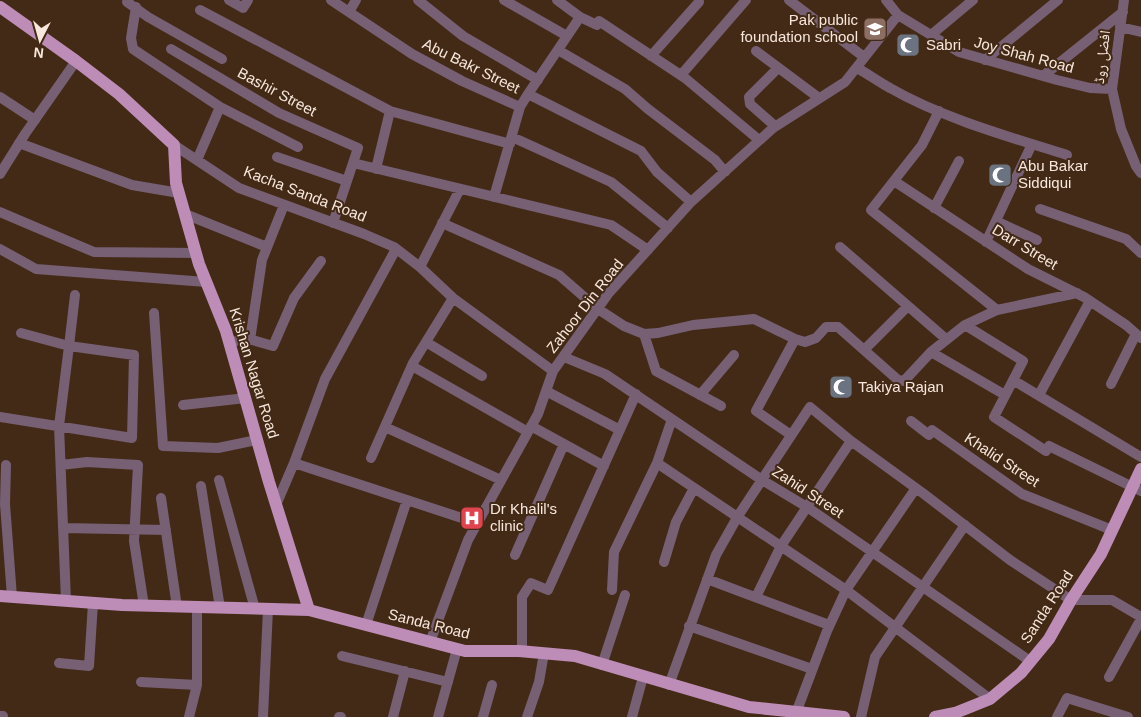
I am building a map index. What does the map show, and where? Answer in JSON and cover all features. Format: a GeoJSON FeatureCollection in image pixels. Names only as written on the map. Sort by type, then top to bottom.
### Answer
{"type":"FeatureCollection","features":[{"type":"Feature","properties":{"kind":"main road","name":"Kacha Sanda Road"},"geometry":{"type":"LineString","coordinates":[[0,7],[76,60],[119,94],[174,145]]}},
{"type":"Feature","properties":{"kind":"main road","name":"Krishan Nagar Road"},"geometry":{"type":"LineString","coordinates":[[174,145],[176,183],[184,214],[206,282],[230,343],[276,505],[309,610]]}},
{"type":"Feature","properties":{"kind":"main road","name":"Sanda Road"},"geometry":{"type":"LineString","coordinates":[[935,717],[958,715],[990,698],[1021,672],[1050,639],[1137,489],[1141,469]]}},
{"type":"Feature","properties":{"kind":"main road","name":"Sanda Road"},"geometry":{"type":"LineString","coordinates":[[6,597],[144,606],[309,610],[465,651],[522,652],[575,656],[669,684],[739,711],[844,717]]}},
{"type":"Feature","properties":{"kind":"street"},"geometry":{"type":"LineString","coordinates":[[229,0],[243,8],[248,0]]}},
{"type":"Feature","properties":{"kind":"street","name":"Abu Bakr Street"},"geometry":{"type":"LineString","coordinates":[[331,0],[412,54],[462,81],[520,107],[528,94],[641,152],[657,172],[691,202]]}},
{"type":"Feature","properties":{"kind":"street"},"geometry":{"type":"LineString","coordinates":[[349,12],[356,0]]}},
{"type":"Feature","properties":{"kind":"street"},"geometry":{"type":"LineString","coordinates":[[418,0],[463,36],[538,80]]}},
{"type":"Feature","properties":{"kind":"street"},"geometry":{"type":"LineString","coordinates":[[504,0],[567,36]]}},
{"type":"Feature","properties":{"kind":"street"},"geometry":{"type":"LineString","coordinates":[[557,0],[580,17],[596,25],[599,21],[682,76],[759,140]]}},
{"type":"Feature","properties":{"kind":"street"},"geometry":{"type":"LineString","coordinates":[[682,76],[746,0]]}},
{"type":"Feature","properties":{"kind":"street"},"geometry":{"type":"LineString","coordinates":[[789,0],[864,57]]}},
{"type":"Feature","properties":{"kind":"street"},"geometry":{"type":"LineString","coordinates":[[931,35],[973,0]]}},
{"type":"Feature","properties":{"kind":"street"},"geometry":{"type":"LineString","coordinates":[[984,60],[1058,0]]}},
{"type":"Feature","properties":{"kind":"street","name":"افضل روڈ"},"geometry":{"type":"LineString","coordinates":[[1124,0],[1112,89],[1121,129],[1136,166],[1141,173]]}},
{"type":"Feature","properties":{"kind":"street","name":"Joy Shah Road"},"geometry":{"type":"LineString","coordinates":[[887,1],[898,15],[959,52],[1090,88],[1112,89]]}},
{"type":"Feature","properties":{"kind":"street"},"geometry":{"type":"LineString","coordinates":[[652,56],[699,2]]}},
{"type":"Feature","properties":{"kind":"street"},"geometry":{"type":"LineString","coordinates":[[222,59],[148,17],[131,5],[133,49],[220,107],[298,147]]}},
{"type":"Feature","properties":{"kind":"street"},"geometry":{"type":"LineString","coordinates":[[200,10],[390,111],[511,140],[611,182],[668,228]]}},
{"type":"Feature","properties":{"kind":"street"},"geometry":{"type":"LineString","coordinates":[[1043,76],[1122,12]]}},
{"type":"Feature","properties":{"kind":"street","name":"Zahoor Din Road"},"geometry":{"type":"LineString","coordinates":[[430,642],[468,540],[538,414],[553,372],[608,294],[691,202],[759,140],[776,126],[845,82],[898,15]]}},
{"type":"Feature","properties":{"kind":"street"},"geometry":{"type":"LineString","coordinates":[[528,94],[580,17]]}},
{"type":"Feature","properties":{"kind":"street"},"geometry":{"type":"LineString","coordinates":[[1120,28],[1141,32]]}},
{"type":"Feature","properties":{"kind":"street","name":"Bashir Street"},"geometry":{"type":"LineString","coordinates":[[171,49],[279,113],[358,148],[353,163]]}},
{"type":"Feature","properties":{"kind":"street"},"geometry":{"type":"LineString","coordinates":[[558,50],[625,90],[715,160],[725,172]]}},
{"type":"Feature","properties":{"kind":"street"},"geometry":{"type":"LineString","coordinates":[[756,51],[818,98]]}},
{"type":"Feature","properties":{"kind":"street"},"geometry":{"type":"LineString","coordinates":[[0,174],[76,60]]}},
{"type":"Feature","properties":{"kind":"street"},"geometry":{"type":"LineString","coordinates":[[776,126],[750,104],[748,100],[778,68]]}},
{"type":"Feature","properties":{"kind":"street"},"geometry":{"type":"LineString","coordinates":[[857,68],[891,89],[939,110],[1067,155]]}},
{"type":"Feature","properties":{"kind":"street"},"geometry":{"type":"LineString","coordinates":[[0,97],[35,120]]}},
{"type":"Feature","properties":{"kind":"street"},"geometry":{"type":"LineString","coordinates":[[197,160],[220,107]]}},
{"type":"Feature","properties":{"kind":"street"},"geometry":{"type":"LineString","coordinates":[[494,197],[520,107]]}},
{"type":"Feature","properties":{"kind":"street"},"geometry":{"type":"LineString","coordinates":[[939,110],[922,145],[872,210],[997,310]]}},
{"type":"Feature","properties":{"kind":"street"},"geometry":{"type":"LineString","coordinates":[[376,169],[390,111]]}},
{"type":"Feature","properties":{"kind":"street"},"geometry":{"type":"LineString","coordinates":[[19,143],[132,185],[179,193]]}},
{"type":"Feature","properties":{"kind":"street"},"geometry":{"type":"LineString","coordinates":[[986,242],[1032,144]]}},
{"type":"Feature","properties":{"kind":"street","name":"Kacha Sanda Road"},"geometry":{"type":"LineString","coordinates":[[174,145],[239,188],[364,234],[396,249],[420,267],[453,298],[553,372]]}},
{"type":"Feature","properties":{"kind":"street"},"geometry":{"type":"LineString","coordinates":[[277,158],[347,181]]}},
{"type":"Feature","properties":{"kind":"street"},"geometry":{"type":"LineString","coordinates":[[934,208],[959,161]]}},
{"type":"Feature","properties":{"kind":"street"},"geometry":{"type":"LineString","coordinates":[[333,223],[353,163],[611,225],[648,250]]}},
{"type":"Feature","properties":{"kind":"street","name":"Darr Street"},"geometry":{"type":"LineString","coordinates":[[894,181],[1028,269],[1090,301],[1139,336]]}},
{"type":"Feature","properties":{"kind":"street"},"geometry":{"type":"LineString","coordinates":[[420,267],[460,189]]}},
{"type":"Feature","properties":{"kind":"street"},"geometry":{"type":"LineString","coordinates":[[250,340],[262,260],[284,205]]}},
{"type":"Feature","properties":{"kind":"street"},"geometry":{"type":"LineString","coordinates":[[1040,209],[1126,239],[1141,253]]}},
{"type":"Feature","properties":{"kind":"street"},"geometry":{"type":"LineString","coordinates":[[0,212],[94,252],[196,253]]}},
{"type":"Feature","properties":{"kind":"street"},"geometry":{"type":"LineString","coordinates":[[184,214],[268,247]]}},
{"type":"Feature","properties":{"kind":"street"},"geometry":{"type":"LineString","coordinates":[[996,221],[1037,240]]}},
{"type":"Feature","properties":{"kind":"street"},"geometry":{"type":"LineString","coordinates":[[442,223],[559,275],[598,309],[624,326],[644,334],[694,325],[754,319],[805,342],[816,338],[826,327],[838,326],[898,380],[904,382],[931,352],[965,325],[997,310],[1077,293]]}},
{"type":"Feature","properties":{"kind":"street"},"geometry":{"type":"LineString","coordinates":[[840,247],[946,339]]}},
{"type":"Feature","properties":{"kind":"street"},"geometry":{"type":"LineString","coordinates":[[0,249],[36,270],[206,282]]}},
{"type":"Feature","properties":{"kind":"street"},"geometry":{"type":"LineString","coordinates":[[276,505],[294,463],[325,378],[396,249]]}},
{"type":"Feature","properties":{"kind":"street"},"geometry":{"type":"LineString","coordinates":[[230,343],[245,338],[273,346],[294,298],[321,261]]}},
{"type":"Feature","properties":{"kind":"street"},"geometry":{"type":"LineString","coordinates":[[66,601],[59,426],[76,295]]}},
{"type":"Feature","properties":{"kind":"street"},"geometry":{"type":"LineString","coordinates":[[371,458],[412,366],[453,298]]}},
{"type":"Feature","properties":{"kind":"street"},"geometry":{"type":"LineString","coordinates":[[1039,396],[1090,301]]}},
{"type":"Feature","properties":{"kind":"street"},"geometry":{"type":"LineString","coordinates":[[864,350],[908,306]]}},
{"type":"Feature","properties":{"kind":"street"},"geometry":{"type":"LineString","coordinates":[[154,313],[163,446],[218,448],[257,440]]}},
{"type":"Feature","properties":{"kind":"street"},"geometry":{"type":"LineString","coordinates":[[965,325],[1023,361],[994,417],[1046,451],[1049,446],[1137,489]]}},
{"type":"Feature","properties":{"kind":"street"},"geometry":{"type":"LineString","coordinates":[[0,417],[132,438],[134,355],[69,346],[22,333]]}},
{"type":"Feature","properties":{"kind":"street"},"geometry":{"type":"LineString","coordinates":[[644,334],[656,371],[721,406]]}},
{"type":"Feature","properties":{"kind":"street"},"geometry":{"type":"LineString","coordinates":[[1111,384],[1139,336]]}},
{"type":"Feature","properties":{"kind":"street"},"geometry":{"type":"LineString","coordinates":[[791,435],[756,411],[795,339]]}},
{"type":"Feature","properties":{"kind":"street"},"geometry":{"type":"LineString","coordinates":[[426,342],[482,376]]}},
{"type":"Feature","properties":{"kind":"street"},"geometry":{"type":"LineString","coordinates":[[931,352],[1005,395]]}},
{"type":"Feature","properties":{"kind":"street"},"geometry":{"type":"LineString","coordinates":[[700,395],[734,355]]}},
{"type":"Feature","properties":{"kind":"street","name":"Zahid Street"},"geometry":{"type":"LineString","coordinates":[[564,357],[605,374],[636,394],[762,480],[807,507],[1030,661]]}},
{"type":"Feature","properties":{"kind":"street"},"geometry":{"type":"LineString","coordinates":[[412,366],[604,466]]}},
{"type":"Feature","properties":{"kind":"street"},"geometry":{"type":"LineString","coordinates":[[1013,380],[1141,456]]}},
{"type":"Feature","properties":{"kind":"street"},"geometry":{"type":"LineString","coordinates":[[546,391],[620,430]]}},
{"type":"Feature","properties":{"kind":"street"},"geometry":{"type":"LineString","coordinates":[[522,652],[522,597],[531,583],[548,590],[636,394]]}},
{"type":"Feature","properties":{"kind":"street"},"geometry":{"type":"LineString","coordinates":[[183,405],[246,398]]}},
{"type":"Feature","properties":{"kind":"street"},"geometry":{"type":"LineString","coordinates":[[669,684],[716,555],[738,516],[810,407],[851,441],[1010,560],[1071,600],[1112,600],[1141,618],[1109,677]]}},
{"type":"Feature","properties":{"kind":"street"},"geometry":{"type":"LineString","coordinates":[[612,590],[614,552],[657,463],[672,419]]}},
{"type":"Feature","properties":{"kind":"street","name":"Khalid Street"},"geometry":{"type":"LineString","coordinates":[[911,421],[929,435],[932,430],[1022,494],[1112,530]]}},
{"type":"Feature","properties":{"kind":"street"},"geometry":{"type":"LineString","coordinates":[[385,427],[501,480]]}},
{"type":"Feature","properties":{"kind":"street"},"geometry":{"type":"LineString","coordinates":[[756,597],[781,546],[851,441]]}},
{"type":"Feature","properties":{"kind":"street"},"geometry":{"type":"LineString","coordinates":[[515,555],[564,444]]}},
{"type":"Feature","properties":{"kind":"street"},"geometry":{"type":"LineString","coordinates":[[61,465],[87,462],[138,465],[134,541],[144,606]]}},
{"type":"Feature","properties":{"kind":"street"},"geometry":{"type":"LineString","coordinates":[[294,463],[477,523]]}},
{"type":"Feature","properties":{"kind":"street"},"geometry":{"type":"LineString","coordinates":[[657,463],[846,590],[990,698]]}},
{"type":"Feature","properties":{"kind":"street"},"geometry":{"type":"LineString","coordinates":[[6,465],[6,597]]}},
{"type":"Feature","properties":{"kind":"street"},"geometry":{"type":"LineString","coordinates":[[219,480],[262,609],[263,717]]}},
{"type":"Feature","properties":{"kind":"street"},"geometry":{"type":"LineString","coordinates":[[200,486],[220,608]]}},
{"type":"Feature","properties":{"kind":"street"},"geometry":{"type":"LineString","coordinates":[[664,562],[676,522],[694,488]]}},
{"type":"Feature","properties":{"kind":"street"},"geometry":{"type":"LineString","coordinates":[[802,714],[812,669],[829,625],[846,590],[916,488]]}},
{"type":"Feature","properties":{"kind":"street"},"geometry":{"type":"LineString","coordinates":[[161,498],[177,606]]}},
{"type":"Feature","properties":{"kind":"street"},"geometry":{"type":"LineString","coordinates":[[366,625],[407,500]]}},
{"type":"Feature","properties":{"kind":"street"},"geometry":{"type":"LineString","coordinates":[[861,717],[875,657],[965,525]]}},
{"type":"Feature","properties":{"kind":"street"},"geometry":{"type":"LineString","coordinates":[[63,528],[166,530]]}},
{"type":"Feature","properties":{"kind":"street"},"geometry":{"type":"LineString","coordinates":[[706,579],[829,625]]}},
{"type":"Feature","properties":{"kind":"street"},"geometry":{"type":"LineString","coordinates":[[602,665],[625,595]]}},
{"type":"Feature","properties":{"kind":"street"},"geometry":{"type":"LineString","coordinates":[[59,663],[89,666],[94,603]]}},
{"type":"Feature","properties":{"kind":"street"},"geometry":{"type":"LineString","coordinates":[[189,717],[197,685],[197,607]]}},
{"type":"Feature","properties":{"kind":"street"},"geometry":{"type":"LineString","coordinates":[[689,626],[812,669]]}},
{"type":"Feature","properties":{"kind":"street"},"geometry":{"type":"LineString","coordinates":[[438,717],[457,649]]}},
{"type":"Feature","properties":{"kind":"street"},"geometry":{"type":"LineString","coordinates":[[527,717],[538,682],[544,654]]}},
{"type":"Feature","properties":{"kind":"street"},"geometry":{"type":"LineString","coordinates":[[342,656],[448,682]]}},
{"type":"Feature","properties":{"kind":"street"},"geometry":{"type":"LineString","coordinates":[[393,717],[405,671]]}},
{"type":"Feature","properties":{"kind":"street"},"geometry":{"type":"LineString","coordinates":[[632,717],[642,677]]}},
{"type":"Feature","properties":{"kind":"street"},"geometry":{"type":"LineString","coordinates":[[141,682],[197,685]]}},
{"type":"Feature","properties":{"kind":"street"},"geometry":{"type":"LineString","coordinates":[[483,717],[492,685]]}},
{"type":"Feature","properties":{"kind":"street"},"geometry":{"type":"LineString","coordinates":[[1057,717],[1068,698],[1125,717]]}},
{"type":"Feature","properties":{"kind":"place","name":"Pak public foundation school"},"geometry":{"type":"Point","coordinates":[875,29]}},
{"type":"Feature","properties":{"kind":"place","name":"Sabri"},"geometry":{"type":"Point","coordinates":[908,45]}},
{"type":"Feature","properties":{"kind":"place","name":"Abu Bakar Siddiqui"},"geometry":{"type":"Point","coordinates":[1000,175]}},
{"type":"Feature","properties":{"kind":"place","name":"Takiya Rajan"},"geometry":{"type":"Point","coordinates":[841,387]}},
{"type":"Feature","properties":{"kind":"place","name":"Dr Khalil's clinic"},"geometry":{"type":"Point","coordinates":[472,518]}}]}
